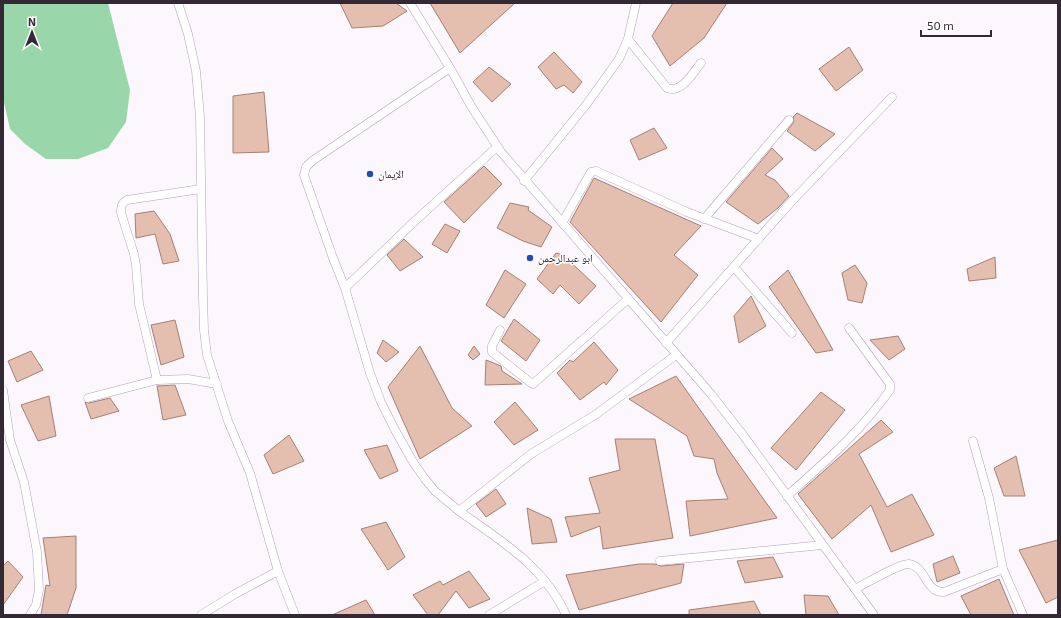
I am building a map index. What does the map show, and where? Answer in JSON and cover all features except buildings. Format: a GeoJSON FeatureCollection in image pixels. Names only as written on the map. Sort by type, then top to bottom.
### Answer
{"type":"FeatureCollection","features":[{"type":"Feature","properties":{"kind":"street"},"geometry":{"type":"LineString","coordinates":[[178,3],[188,34],[196,71],[200,117],[200,189],[204,330],[207,355],[228,421],[250,474],[278,571],[295,615]]}},
{"type":"Feature","properties":{"kind":"street"},"geometry":{"type":"LineString","coordinates":[[410,3],[450,68],[470,106],[497,147],[524,181],[562,222],[711,394],[874,615]]}},
{"type":"Feature","properties":{"kind":"street"},"geometry":{"type":"LineString","coordinates":[[524,181],[598,88],[619,59],[628,39],[636,3]]}},
{"type":"Feature","properties":{"kind":"street"},"geometry":{"type":"LineString","coordinates":[[628,39],[667,88],[670,89],[678,88],[682,85],[701,62]]}},
{"type":"Feature","properties":{"kind":"street"},"geometry":{"type":"LineString","coordinates":[[450,68],[312,161],[306,167],[304,172],[305,178],[345,288],[370,373],[381,402],[413,462],[435,491],[459,511],[519,554],[561,602],[566,615]]}},
{"type":"Feature","properties":{"kind":"street"},"geometry":{"type":"LineString","coordinates":[[666,343],[817,174],[892,97]]}},
{"type":"Feature","properties":{"kind":"street"},"geometry":{"type":"LineString","coordinates":[[704,219],[789,120]]}},
{"type":"Feature","properties":{"kind":"street"},"geometry":{"type":"LineString","coordinates":[[345,288],[417,219],[497,147]]}},
{"type":"Feature","properties":{"kind":"street"},"geometry":{"type":"LineString","coordinates":[[562,222],[591,172],[596,171],[704,219],[759,239]]}},
{"type":"Feature","properties":{"kind":"street"},"geometry":{"type":"LineString","coordinates":[[158,380],[139,304],[134,254],[121,213],[121,206],[127,200],[200,189]]}},
{"type":"Feature","properties":{"kind":"street"},"geometry":{"type":"LineString","coordinates":[[734,267],[792,333]]}},
{"type":"Feature","properties":{"kind":"street"},"geometry":{"type":"LineString","coordinates":[[500,330],[492,346],[492,352],[531,384],[533,384],[628,299]]}},
{"type":"Feature","properties":{"kind":"street"},"geometry":{"type":"LineString","coordinates":[[786,496],[829,458],[858,429],[890,390],[890,384],[849,328]]}},
{"type":"Feature","properties":{"kind":"street"},"geometry":{"type":"LineString","coordinates":[[459,511],[531,454],[595,415],[676,355]]}},
{"type":"Feature","properties":{"kind":"street"},"geometry":{"type":"LineString","coordinates":[[88,398],[158,380],[188,379],[217,384]]}},
{"type":"Feature","properties":{"kind":"street"},"geometry":{"type":"LineString","coordinates":[[3,390],[10,440],[24,482],[37,552],[39,590],[36,605],[30,615]]}},
{"type":"Feature","properties":{"kind":"street"},"geometry":{"type":"LineString","coordinates":[[973,441],[989,498],[1003,569],[1023,615]]}},
{"type":"Feature","properties":{"kind":"street"},"geometry":{"type":"LineString","coordinates":[[660,561],[822,545]]}},
{"type":"Feature","properties":{"kind":"street"},"geometry":{"type":"LineString","coordinates":[[855,589],[908,564],[917,566],[932,588],[939,592],[944,592],[1003,569]]}},
{"type":"Feature","properties":{"kind":"street"},"geometry":{"type":"LineString","coordinates":[[201,615],[235,594],[278,571]]}},
{"type":"Feature","properties":{"kind":"street"},"geometry":{"type":"LineString","coordinates":[[489,615],[544,581]]}},
{"type":"Feature","properties":{"kind":"green space"},"geometry":{"type":"Polygon","coordinates":[[[3,3],[108,3],[130,90],[126,122],[108,148],[78,159],[46,159],[25,144],[10,129],[3,98],[3,3]]]}},
{"type":"Feature","properties":{"kind":"place","name":"الإيمان"},"geometry":{"type":"Point","coordinates":[370,174]}},
{"type":"Feature","properties":{"kind":"place","name":"ابو عبدالرحمن"},"geometry":{"type":"Point","coordinates":[530,258]}}]}
